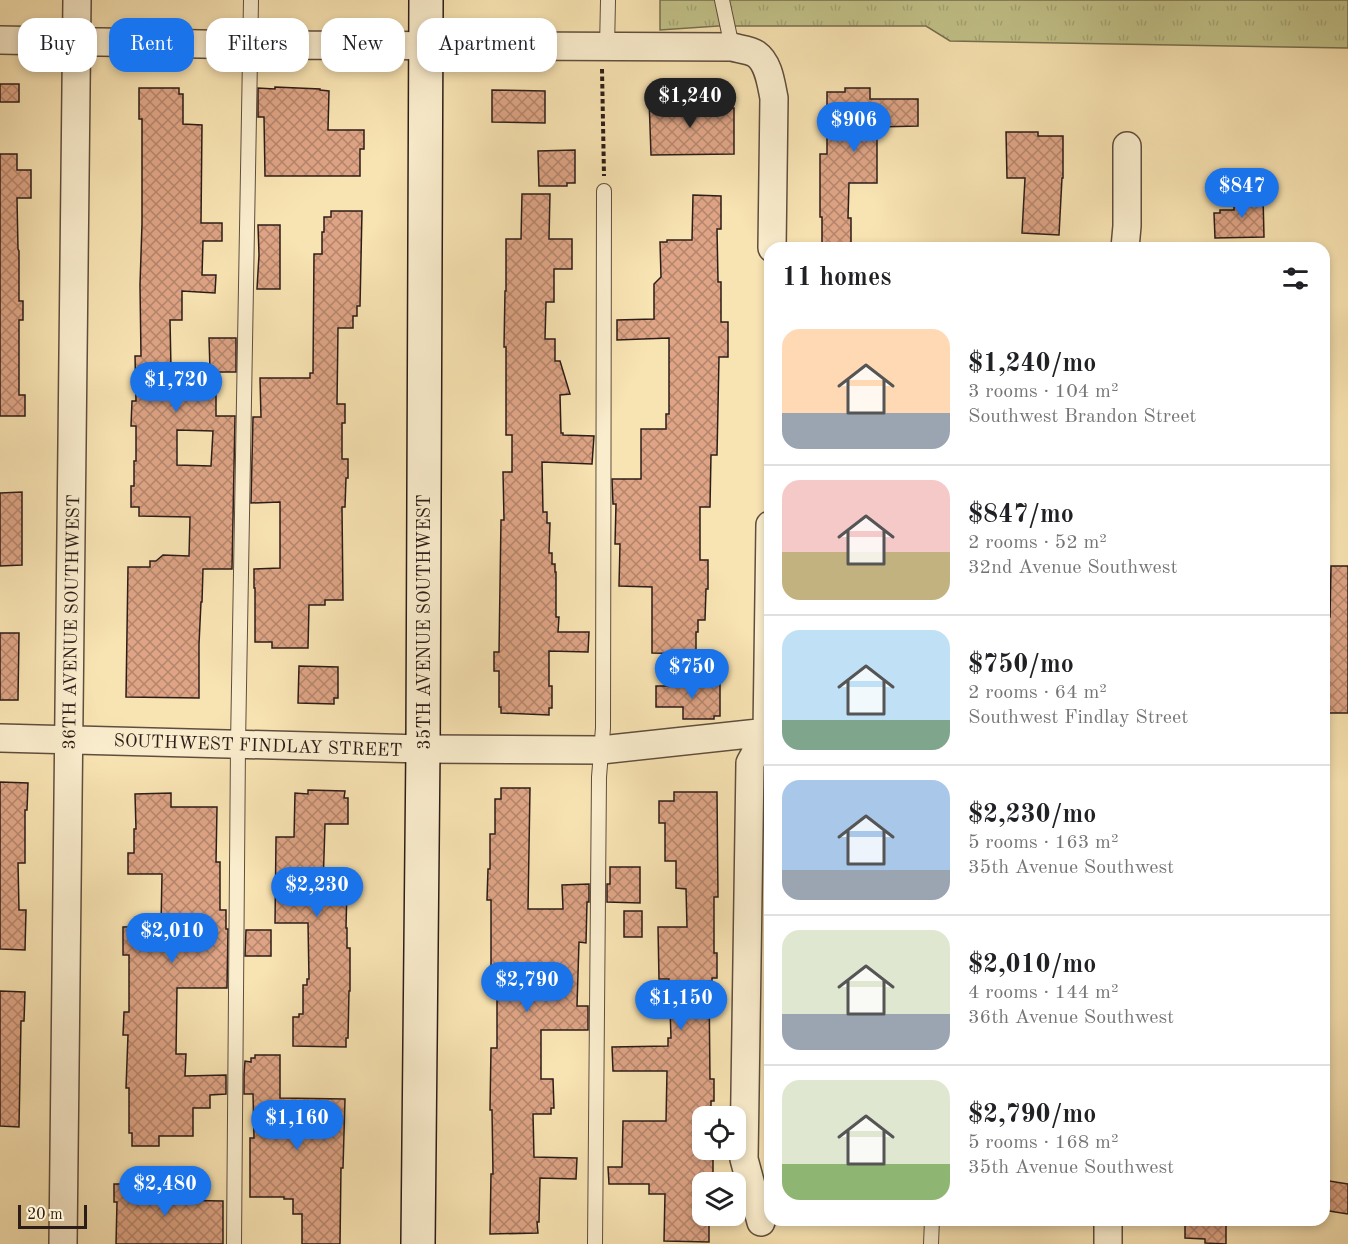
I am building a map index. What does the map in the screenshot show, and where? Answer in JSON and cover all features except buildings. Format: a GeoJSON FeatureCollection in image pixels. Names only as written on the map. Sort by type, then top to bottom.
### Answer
{"type":"FeatureCollection","features":[{"type":"Feature","properties":{"kind":"main road","name":"35TH AVENUE SOUTHWEST"},"geometry":{"type":"LineString","coordinates":[[426,0],[426,18]]}},
{"type":"Feature","properties":{"kind":"main road","name":"35TH AVENUE SOUTHWEST"},"geometry":{"type":"LineString","coordinates":[[418,1244],[426,72]]}},
{"type":"Feature","properties":{"kind":"street","name":"36TH AVENUE SOUTHWEST"},"geometry":{"type":"LineString","coordinates":[[77,0],[77,18]]}},
{"type":"Feature","properties":{"kind":"street"},"geometry":{"type":"LineString","coordinates":[[0,40],[18,40]]}},
{"type":"Feature","properties":{"kind":"street"},"geometry":{"type":"LineString","coordinates":[[97,41],[206,44]]}},
{"type":"Feature","properties":{"kind":"street"},"geometry":{"type":"LineString","coordinates":[[309,46],[417,47]]}},
{"type":"Feature","properties":{"kind":"street"},"geometry":{"type":"LineString","coordinates":[[557,48],[744,50],[763,62],[770,76],[774,98],[772,242]]}},
{"type":"Feature","properties":{"kind":"street","name":"36TH AVENUE SOUTHWEST"},"geometry":{"type":"LineString","coordinates":[[63,1244],[77,72]]}},
{"type":"Feature","properties":{"kind":"street"},"geometry":{"type":"LineString","coordinates":[[1126,242],[1127,147]]}},
{"type":"Feature","properties":{"kind":"street","name":"SOUTHWEST FINDLAY STREET"},"geometry":{"type":"LineString","coordinates":[[0,738],[423,749],[601,750],[764,734]]}},
{"type":"Feature","properties":{"kind":"street"},"geometry":{"type":"LineString","coordinates":[[761,1233],[744,1159],[744,1147],[750,763],[764,740]]}},
{"type":"Feature","properties":{"kind":"street"},"geometry":{"type":"LineString","coordinates":[[761,1233],[764,1217]]}},
{"type":"Feature","properties":{"kind":"street"},"geometry":{"type":"LineString","coordinates":[[1108,1226],[1108,1244]]}},
{"type":"Feature","properties":{"kind":"lane"},"geometry":{"type":"LineString","coordinates":[[251,0],[251,18]]}},
{"type":"Feature","properties":{"kind":"lane"},"geometry":{"type":"LineString","coordinates":[[605,48],[608,0]]}},
{"type":"Feature","properties":{"kind":"lane"},"geometry":{"type":"LineString","coordinates":[[722,0],[744,50]]}},
{"type":"Feature","properties":{"kind":"lane"},"geometry":{"type":"LineString","coordinates":[[234,1244],[237,744],[249,72]]}},
{"type":"Feature","properties":{"kind":"lane"},"geometry":{"type":"LineString","coordinates":[[595,1244],[599,777],[603,728],[604,191]]}},
{"type":"Feature","properties":{"kind":"lane"},"geometry":{"type":"LineString","coordinates":[[931,1244],[932,1226]]}},
{"type":"Feature","properties":{"kind":"path"},"geometry":{"type":"LineString","coordinates":[[604,191],[605,48]]}},
{"type":"Feature","properties":{"kind":"green space"},"geometry":{"type":"Polygon","coordinates":[[[660,0],[1348,0],[1348,48],[950,41],[926,26],[718,26],[660,30],[660,0]]]}}]}
